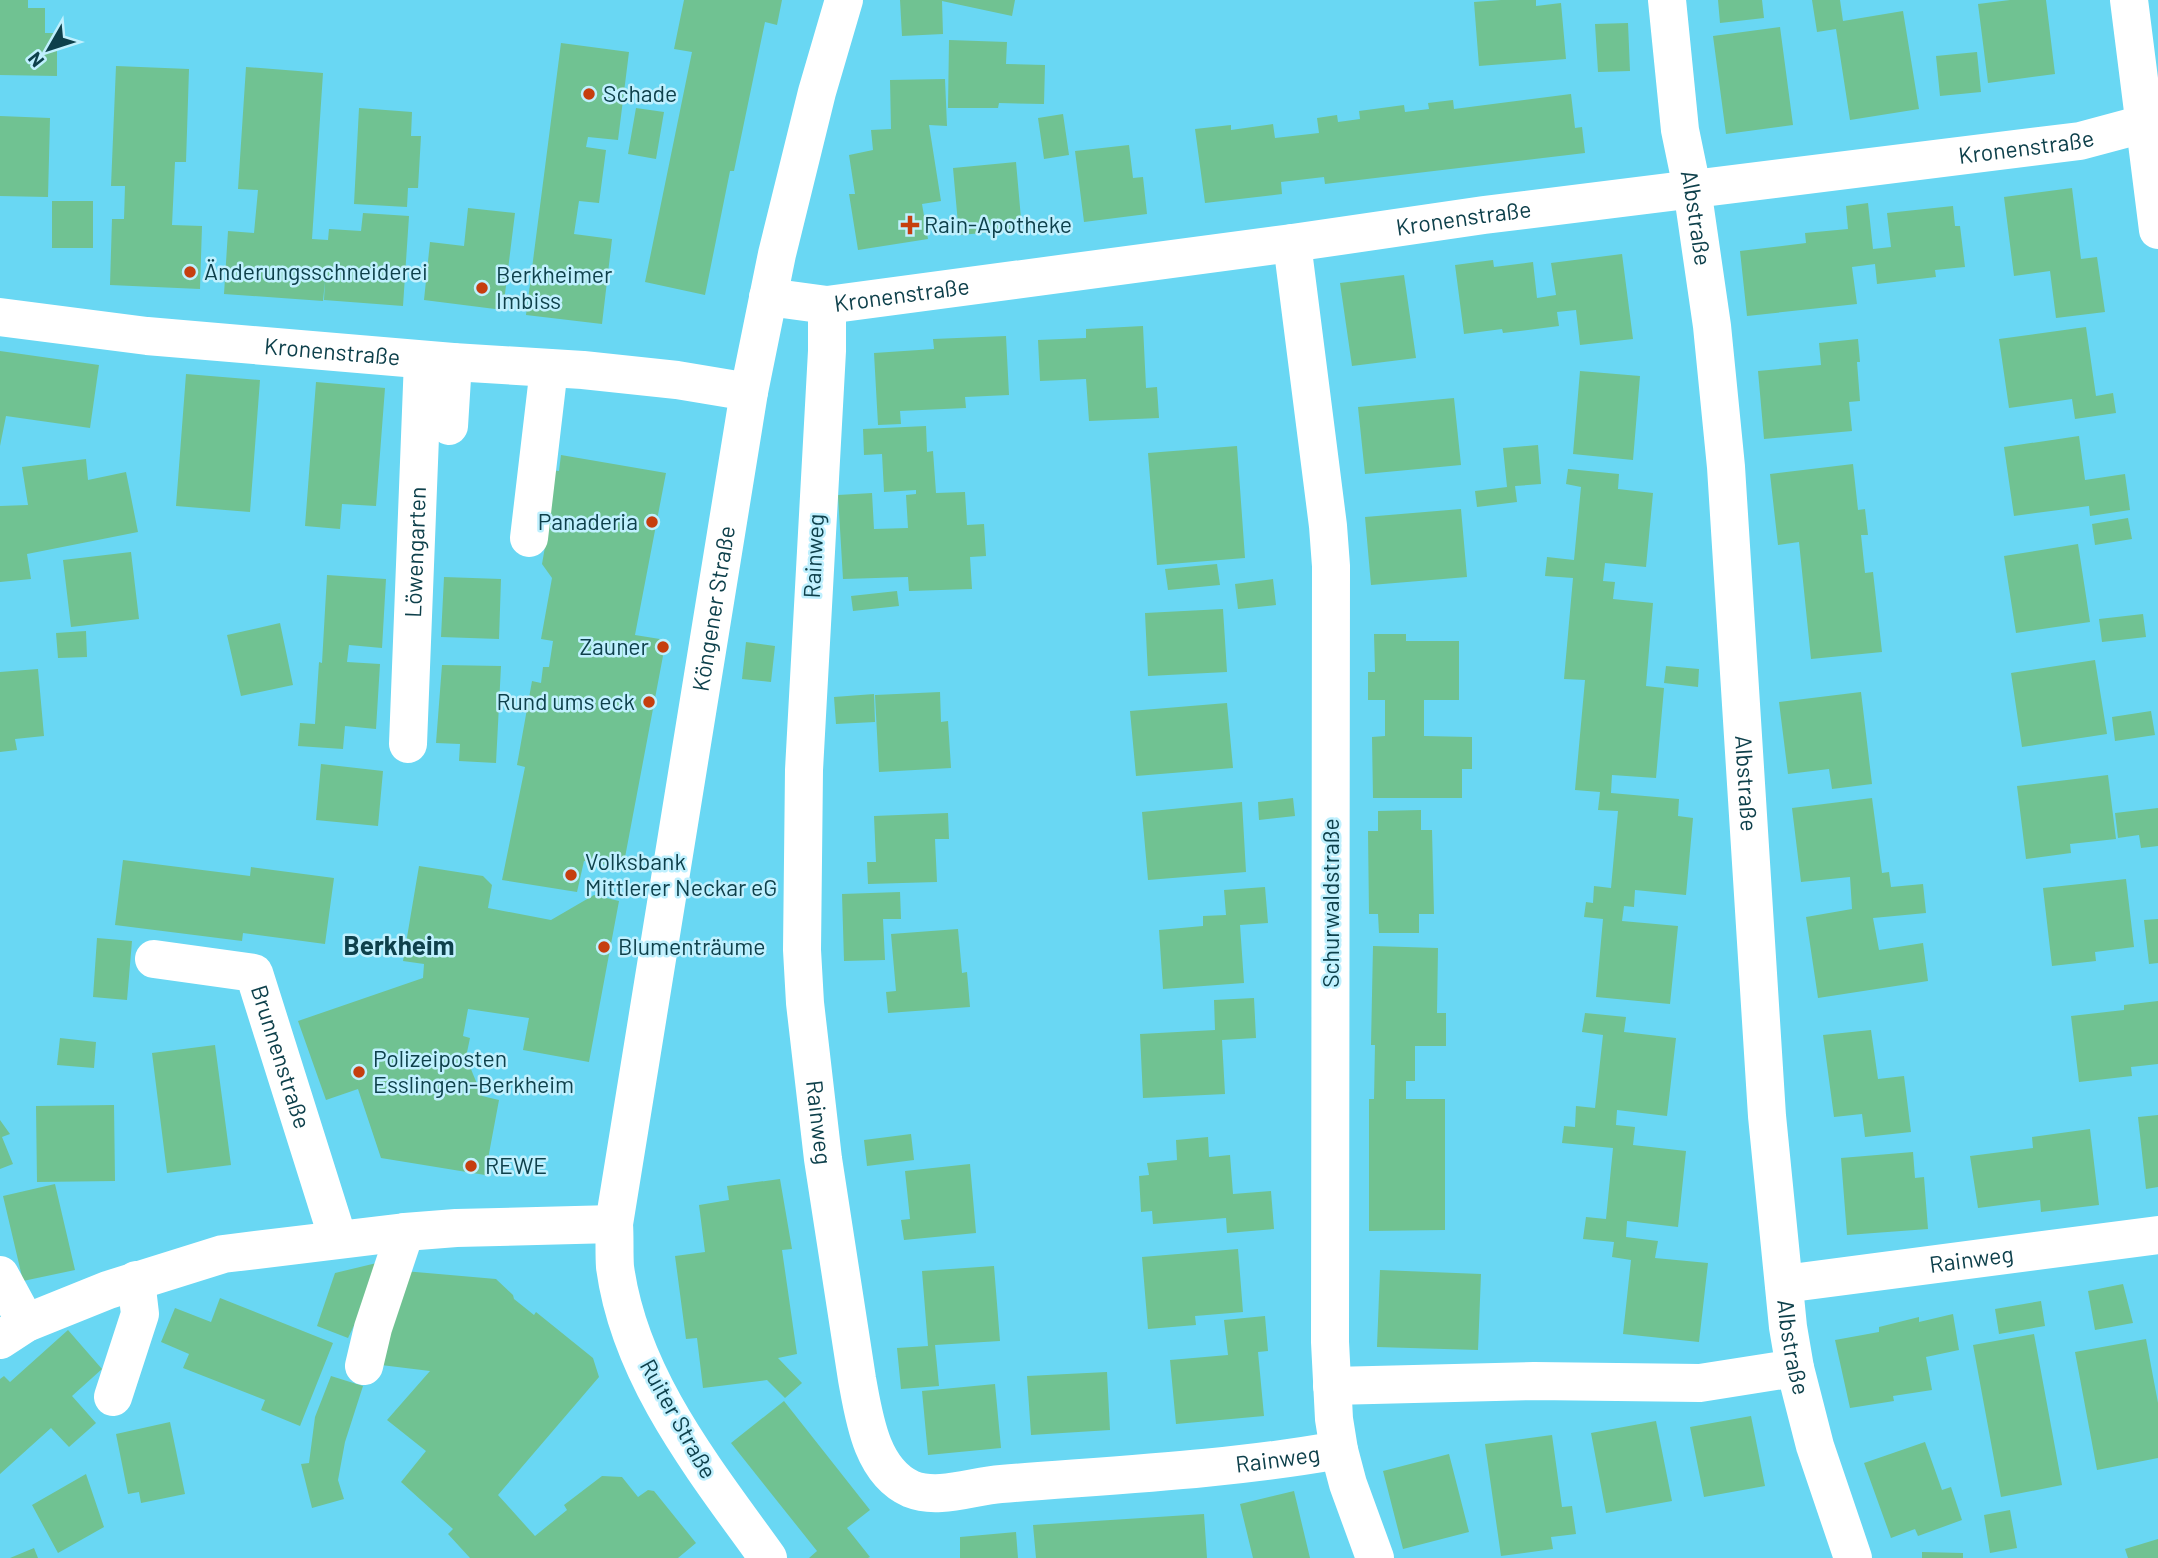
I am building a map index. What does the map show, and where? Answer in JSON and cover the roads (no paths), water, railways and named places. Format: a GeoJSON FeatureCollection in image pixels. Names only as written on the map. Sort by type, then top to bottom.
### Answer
{"type":"FeatureCollection","features":[{"type":"Feature","properties":{"kind":"street","name":"Köngener Straße"},"geometry":{"type":"LineString","coordinates":[[614,1224],[749,392],[768,297],[814,105],[844,0]]}},
{"type":"Feature","properties":{"kind":"street","name":"Albstraße"},"geometry":{"type":"LineString","coordinates":[[1667,0],[1676,106],[1692,188],[1712,326],[1726,467],[1767,1116],[1784,1284],[1795,1368],[1815,1446],[1853,1558]]}},
{"type":"Feature","properties":{"kind":"street"},"geometry":{"type":"LineString","coordinates":[[2129,0],[2151,121],[2158,230]]}},
{"type":"Feature","properties":{"kind":"street","name":"Kronenstraße"},"geometry":{"type":"LineString","coordinates":[[768,297],[827,305],[1692,188],[2080,141],[2151,121]]}},
{"type":"Feature","properties":{"kind":"street","name":"Schurwaldstraße"},"geometry":{"type":"LineString","coordinates":[[1292,243],[1331,566],[1329,1141],[1332,1386],[1339,1450],[1348,1484],[1376,1558]]}},
{"type":"Feature","properties":{"kind":"street","name":"Rainweg"},"geometry":{"type":"LineString","coordinates":[[827,305],[827,351],[804,770],[802,950],[805,1003],[823,1159],[859,1390],[872,1442],[888,1471],[897,1480],[910,1488],[934,1493],[988,1485],[1255,1463],[1339,1450]]}},
{"type":"Feature","properties":{"kind":"street","name":"Kronenstraße"},"geometry":{"type":"LineString","coordinates":[[0,317],[148,336],[677,380],[749,392]]}},
{"type":"Feature","properties":{"kind":"street"},"geometry":{"type":"LineString","coordinates":[[438,361],[449,426]]}},
{"type":"Feature","properties":{"kind":"street","name":"Löwengarten"},"geometry":{"type":"LineString","coordinates":[[408,744],[438,361]]}},
{"type":"Feature","properties":{"kind":"street"},"geometry":{"type":"LineString","coordinates":[[529,538],[549,368]]}},
{"type":"Feature","properties":{"kind":"street","name":"Brunnenstraße"},"geometry":{"type":"LineString","coordinates":[[154,959],[254,973],[338,1239]]}},
{"type":"Feature","properties":{"kind":"street"},"geometry":{"type":"LineString","coordinates":[[0,1275],[13,1331],[136,1280],[223,1254],[338,1239],[456,1228],[614,1224]]}},
{"type":"Feature","properties":{"kind":"street","name":"Ruiter Straße"},"geometry":{"type":"LineString","coordinates":[[614,1224],[615,1264],[620,1292],[647,1369],[705,1471],[768,1558]]}},
{"type":"Feature","properties":{"kind":"street"},"geometry":{"type":"LineString","coordinates":[[364,1366],[373,1328],[405,1232]]}},
{"type":"Feature","properties":{"kind":"street","name":"Rainweg"},"geometry":{"type":"LineString","coordinates":[[1784,1284],[2158,1235]]}},
{"type":"Feature","properties":{"kind":"street"},"geometry":{"type":"LineString","coordinates":[[113,1397],[140,1314],[136,1280]]}},
{"type":"Feature","properties":{"kind":"street"},"geometry":{"type":"LineString","coordinates":[[1332,1386],[1534,1381],[1700,1383],[1795,1368]]}},
{"type":"Feature","properties":{"kind":"place","name":"Schade"},"geometry":{"type":"Point","coordinates":[589,94]}},
{"type":"Feature","properties":{"kind":"place","name":"Rain-Apotheke"},"geometry":{"type":"Point","coordinates":[910,225]}},
{"type":"Feature","properties":{"kind":"place","name":"Änderungsschneiderei"},"geometry":{"type":"Point","coordinates":[190,272]}},
{"type":"Feature","properties":{"kind":"place","name":"Berkheimer Imbiss"},"geometry":{"type":"Point","coordinates":[482,288]}},
{"type":"Feature","properties":{"kind":"place","name":"Panaderia"},"geometry":{"type":"Point","coordinates":[652,522]}},
{"type":"Feature","properties":{"kind":"place","name":"Zauner"},"geometry":{"type":"Point","coordinates":[663,647]}},
{"type":"Feature","properties":{"kind":"place","name":"Rund ums eck"},"geometry":{"type":"Point","coordinates":[649,702]}},
{"type":"Feature","properties":{"kind":"place","name":"Volksbank Mittlerer Neckar eG"},"geometry":{"type":"Point","coordinates":[571,875]}},
{"type":"Feature","properties":{"kind":"place","name":"Blumenträume"},"geometry":{"type":"Point","coordinates":[604,947]}},
{"type":"Feature","properties":{"kind":"place","name":"Polizeiposten Esslingen-Berkheim"},"geometry":{"type":"Point","coordinates":[359,1072]}},
{"type":"Feature","properties":{"kind":"place","name":"REWE"},"geometry":{"type":"Point","coordinates":[471,1166]}},
{"type":"Feature","properties":{"kind":"district","name":"Berkheim"},"geometry":{"type":"Point","coordinates":[399,946]}}]}
